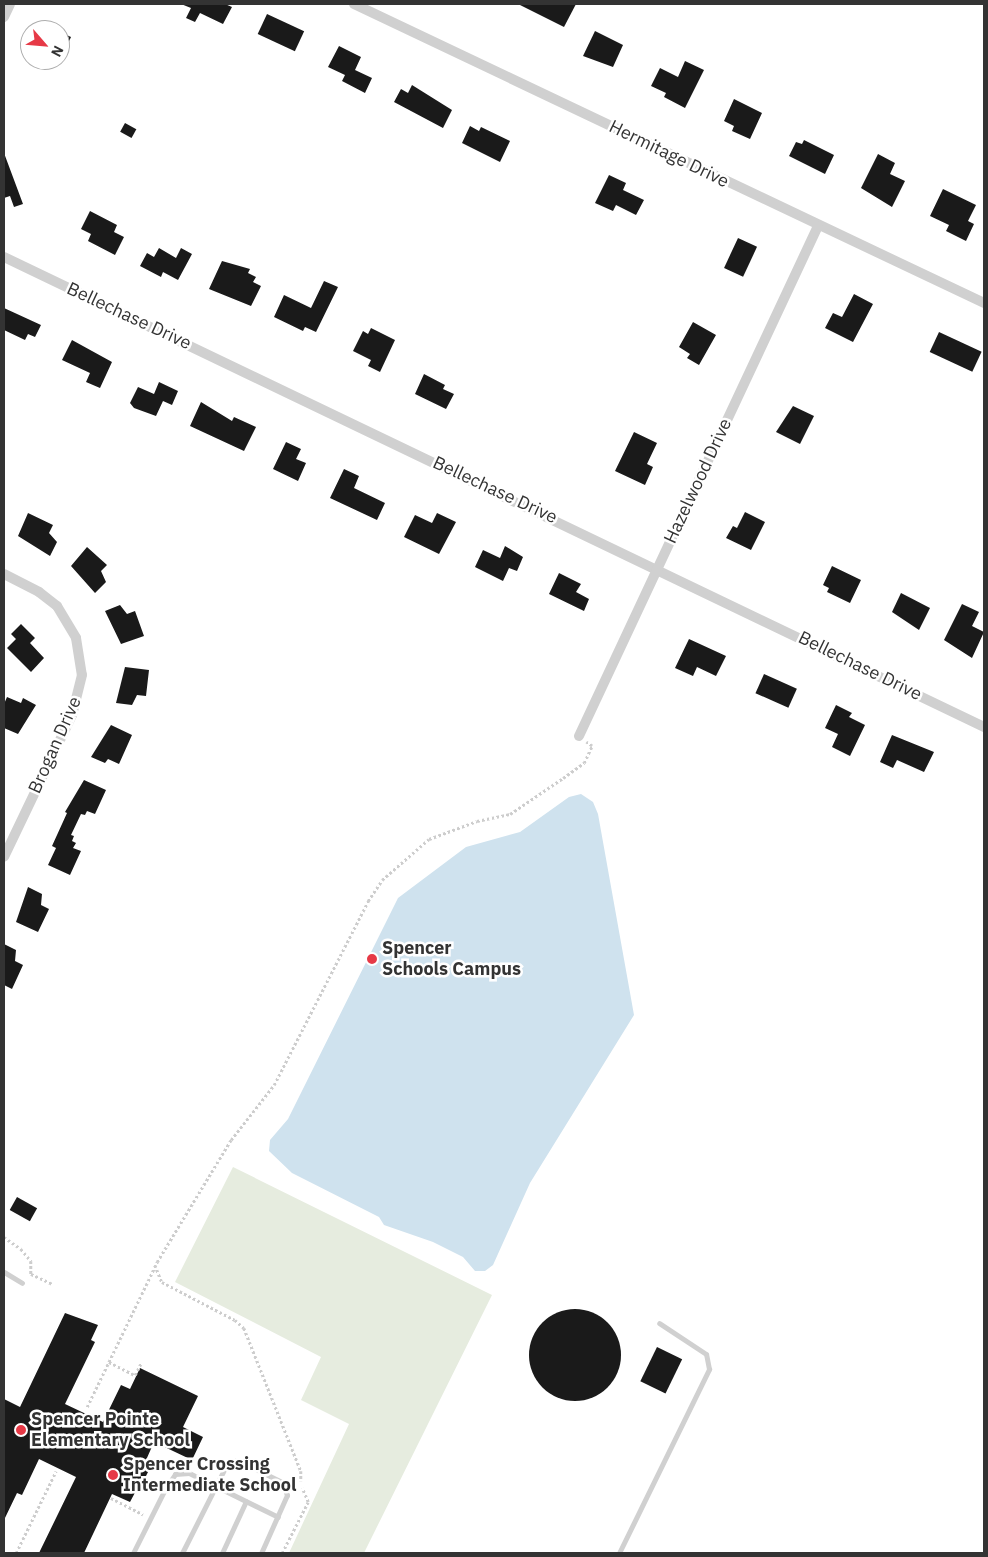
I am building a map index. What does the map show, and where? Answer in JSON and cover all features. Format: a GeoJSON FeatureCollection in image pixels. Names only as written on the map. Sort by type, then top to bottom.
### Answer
{"type":"FeatureCollection","features":[{"type":"Feature","properties":{"kind":"street"},"geometry":{"type":"LineString","coordinates":[[4,17],[10,4]]}},
{"type":"Feature","properties":{"kind":"street","name":"Hermitage Drive"},"geometry":{"type":"LineString","coordinates":[[354,4],[818,226],[984,303]]}},
{"type":"Feature","properties":{"kind":"street","name":"Hazelwood Drive"},"geometry":{"type":"LineString","coordinates":[[579,736],[818,226]]}},
{"type":"Feature","properties":{"kind":"street","name":"Bellechase Drive"},"geometry":{"type":"LineString","coordinates":[[4,257],[657,567],[984,726]]}},
{"type":"Feature","properties":{"kind":"street","name":"Brogan Drive"},"geometry":{"type":"LineString","coordinates":[[4,574],[39,592],[57,606],[76,638],[82,675],[72,715],[4,857]]}},
{"type":"Feature","properties":{"kind":"lane"},"geometry":{"type":"LineString","coordinates":[[4,1272],[22,1283]]}},
{"type":"Feature","properties":{"kind":"lane"},"geometry":{"type":"LineString","coordinates":[[620,1553],[709,1369],[706,1354],[660,1323]]}},
{"type":"Feature","properties":{"kind":"lane"},"geometry":{"type":"LineString","coordinates":[[182,1553],[225,1468],[237,1460],[282,1482],[287,1495],[261,1553]]}},
{"type":"Feature","properties":{"kind":"lane"},"geometry":{"type":"LineString","coordinates":[[133,1553],[165,1488],[176,1474],[189,1473],[278,1517]]}},
{"type":"Feature","properties":{"kind":"lane"},"geometry":{"type":"LineString","coordinates":[[222,1553],[246,1501]]}},
{"type":"Feature","properties":{"kind":"path"},"geometry":{"type":"LineString","coordinates":[[87,1407],[155,1265],[231,1140],[274,1085],[368,901],[382,880],[429,839],[477,821],[510,814],[584,764],[592,746],[579,736]]}},
{"type":"Feature","properties":{"kind":"path"},"geometry":{"type":"LineString","coordinates":[[4,1237],[21,1249],[31,1261],[31,1274],[52,1284]]}},
{"type":"Feature","properties":{"kind":"path"},"geometry":{"type":"LineString","coordinates":[[155,1265],[162,1282],[235,1320],[244,1328],[301,1471],[301,1481]]}},
{"type":"Feature","properties":{"kind":"path"},"geometry":{"type":"LineString","coordinates":[[109,1362],[134,1375],[141,1363]]}},
{"type":"Feature","properties":{"kind":"path"},"geometry":{"type":"LineString","coordinates":[[16,1553],[56,1471]]}},
{"type":"Feature","properties":{"kind":"path"},"geometry":{"type":"LineString","coordinates":[[282,1553],[308,1502],[302,1488]]}},
{"type":"Feature","properties":{"kind":"path"},"geometry":{"type":"LineString","coordinates":[[111,1498],[143,1514]]}},
{"type":"Feature","properties":{"kind":"shaded area"},"geometry":{"type":"Polygon","coordinates":[[[233,1167],[492,1295],[364,1553],[289,1553],[349,1424],[301,1400],[321,1357],[175,1282],[233,1167]]]}},
{"type":"Feature","properties":{"kind":"water"},"geometry":{"type":"Polygon","coordinates":[[[581,794],[593,802],[598,814],[634,1015],[530,1183],[493,1265],[485,1271],[475,1271],[463,1257],[433,1242],[384,1225],[379,1217],[292,1173],[269,1151],[270,1140],[288,1119],[398,898],[466,847],[520,832],[569,797],[581,794]]]}},
{"type":"Feature","properties":{"kind":"building"},"geometry":{"type":"Polygon","coordinates":[[[181,4],[225,4],[232,7],[223,24],[200,13],[195,22],[186,18],[191,8],[181,4]]]}},
{"type":"Feature","properties":{"kind":"building"},"geometry":{"type":"Polygon","coordinates":[[[518,4],[576,4],[564,27],[518,4]]]}},
{"type":"Feature","properties":{"kind":"building"},"geometry":{"type":"Polygon","coordinates":[[[267,14],[304,31],[295,51],[258,34],[267,14]]]}},
{"type":"Feature","properties":{"kind":"building"},"geometry":{"type":"Polygon","coordinates":[[[595,31],[623,45],[613,67],[583,56],[595,31]]]}},
{"type":"Feature","properties":{"kind":"building"},"geometry":{"type":"Polygon","coordinates":[[[339,46],[361,57],[355,70],[372,78],[365,93],[342,81],[345,75],[328,67],[339,46]]]}},
{"type":"Feature","properties":{"kind":"building"},"geometry":{"type":"Polygon","coordinates":[[[685,61],[704,70],[685,108],[664,97],[666,93],[651,86],[660,68],[678,77],[685,61]]]}},
{"type":"Feature","properties":{"kind":"building"},"geometry":{"type":"Polygon","coordinates":[[[412,85],[452,110],[443,128],[394,102],[401,89],[408,93],[412,85]]]}},
{"type":"Feature","properties":{"kind":"building"},"geometry":{"type":"Polygon","coordinates":[[[734,99],[762,113],[750,139],[732,131],[734,126],[724,121],[734,99]]]}},
{"type":"Feature","properties":{"kind":"building"},"geometry":{"type":"Polygon","coordinates":[[[125,123],[136,129],[132,138],[120,132],[125,123]]]}},
{"type":"Feature","properties":{"kind":"building"},"geometry":{"type":"Polygon","coordinates":[[[470,126],[479,131],[481,127],[510,141],[500,162],[462,143],[470,126]]]}},
{"type":"Feature","properties":{"kind":"building"},"geometry":{"type":"Polygon","coordinates":[[[804,140],[834,155],[825,174],[789,156],[796,142],[802,144],[804,140]]]}},
{"type":"Feature","properties":{"kind":"building"},"geometry":{"type":"Polygon","coordinates":[[[4,153],[23,204],[14,207],[10,196],[4,198],[4,153]]]}},
{"type":"Feature","properties":{"kind":"building"},"geometry":{"type":"Polygon","coordinates":[[[878,154],[895,163],[890,174],[905,181],[892,207],[861,188],[878,154]]]}},
{"type":"Feature","properties":{"kind":"building"},"geometry":{"type":"Polygon","coordinates":[[[609,175],[626,183],[623,190],[644,200],[636,215],[616,205],[613,211],[595,203],[609,175]]]}},
{"type":"Feature","properties":{"kind":"building"},"geometry":{"type":"Polygon","coordinates":[[[943,189],[976,205],[968,221],[974,224],[966,241],[946,231],[949,225],[930,216],[943,189]]]}},
{"type":"Feature","properties":{"kind":"building"},"geometry":{"type":"Polygon","coordinates":[[[90,211],[117,225],[114,232],[124,237],[115,255],[88,241],[91,234],[81,229],[90,211]]]}},
{"type":"Feature","properties":{"kind":"building"},"geometry":{"type":"Polygon","coordinates":[[[738,238],[757,247],[743,277],[724,268],[738,238]]]}},
{"type":"Feature","properties":{"kind":"building"},"geometry":{"type":"Polygon","coordinates":[[[159,248],[176,258],[181,248],[192,254],[178,280],[163,272],[161,277],[140,266],[147,253],[154,257],[159,248]]]}},
{"type":"Feature","properties":{"kind":"building"},"geometry":{"type":"Polygon","coordinates":[[[222,261],[250,269],[248,273],[256,277],[253,282],[261,286],[251,306],[209,289],[222,261]]]}},
{"type":"Feature","properties":{"kind":"building"},"geometry":{"type":"Polygon","coordinates":[[[324,281],[338,287],[316,332],[305,327],[303,331],[274,317],[284,295],[311,308],[324,281]]]}},
{"type":"Feature","properties":{"kind":"building"},"geometry":{"type":"Polygon","coordinates":[[[854,294],[873,304],[853,342],[825,328],[833,313],[842,317],[854,294]]]}},
{"type":"Feature","properties":{"kind":"building"},"geometry":{"type":"Polygon","coordinates":[[[4,308],[41,325],[35,337],[28,334],[25,340],[4,330],[4,308]]]}},
{"type":"Feature","properties":{"kind":"building"},"geometry":{"type":"Polygon","coordinates":[[[693,322],[716,335],[699,365],[687,358],[690,354],[679,347],[693,322]]]}},
{"type":"Feature","properties":{"kind":"building"},"geometry":{"type":"Polygon","coordinates":[[[371,328],[395,340],[380,372],[368,366],[371,360],[353,351],[363,331],[368,334],[371,328]]]}},
{"type":"Feature","properties":{"kind":"building"},"geometry":{"type":"Polygon","coordinates":[[[939,332],[982,352],[972,372],[930,352],[939,332]]]}},
{"type":"Feature","properties":{"kind":"building"},"geometry":{"type":"Polygon","coordinates":[[[72,340],[112,362],[100,388],[86,382],[90,373],[62,360],[72,340]]]}},
{"type":"Feature","properties":{"kind":"building"},"geometry":{"type":"Polygon","coordinates":[[[424,374],[445,385],[443,389],[454,394],[446,409],[415,394],[424,374]]]}},
{"type":"Feature","properties":{"kind":"building"},"geometry":{"type":"Polygon","coordinates":[[[159,382],[178,391],[172,405],[163,401],[156,416],[134,408],[130,403],[138,387],[154,394],[159,382]]]}},
{"type":"Feature","properties":{"kind":"building"},"geometry":{"type":"Polygon","coordinates":[[[201,402],[232,421],[234,417],[256,427],[244,451],[190,426],[201,402]]]}},
{"type":"Feature","properties":{"kind":"building"},"geometry":{"type":"Polygon","coordinates":[[[793,406],[814,416],[800,444],[776,432],[793,406]]]}},
{"type":"Feature","properties":{"kind":"building"},"geometry":{"type":"Polygon","coordinates":[[[634,432],[657,443],[647,464],[653,467],[645,485],[615,471],[634,432]]]}},
{"type":"Feature","properties":{"kind":"building"},"geometry":{"type":"Polygon","coordinates":[[[286,442],[301,449],[296,459],[306,463],[298,481],[273,469],[286,442]]]}},
{"type":"Feature","properties":{"kind":"building"},"geometry":{"type":"Polygon","coordinates":[[[344,469],[359,476],[354,488],[385,503],[377,520],[330,498],[344,469]]]}},
{"type":"Feature","properties":{"kind":"building"},"geometry":{"type":"Polygon","coordinates":[[[745,512],[765,522],[751,550],[726,538],[733,526],[737,528],[745,512]]]}},
{"type":"Feature","properties":{"kind":"building"},"geometry":{"type":"Polygon","coordinates":[[[28,513],[53,525],[49,533],[57,542],[50,556],[18,536],[28,513]]]}},
{"type":"Feature","properties":{"kind":"building"},"geometry":{"type":"Polygon","coordinates":[[[437,513],[456,522],[439,554],[404,537],[415,515],[432,523],[437,513]]]}},
{"type":"Feature","properties":{"kind":"building"},"geometry":{"type":"Polygon","coordinates":[[[505,546],[523,557],[517,571],[509,568],[503,581],[475,567],[483,550],[500,558],[505,546]]]}},
{"type":"Feature","properties":{"kind":"building"},"geometry":{"type":"Polygon","coordinates":[[[87,547],[107,565],[101,571],[106,582],[95,593],[71,566],[87,547]]]}},
{"type":"Feature","properties":{"kind":"building"},"geometry":{"type":"Polygon","coordinates":[[[832,566],[861,580],[850,603],[827,592],[829,588],[823,585],[832,566]]]}},
{"type":"Feature","properties":{"kind":"building"},"geometry":{"type":"Polygon","coordinates":[[[559,573],[581,584],[576,592],[589,599],[584,611],[549,594],[559,573]]]}},
{"type":"Feature","properties":{"kind":"building"},"geometry":{"type":"Polygon","coordinates":[[[901,593],[930,608],[919,630],[892,612],[901,593]]]}},
{"type":"Feature","properties":{"kind":"building"},"geometry":{"type":"Polygon","coordinates":[[[962,604],[979,612],[972,626],[984,632],[972,658],[944,640],[962,604]]]}},
{"type":"Feature","properties":{"kind":"building"},"geometry":{"type":"Polygon","coordinates":[[[120,605],[127,614],[135,611],[144,636],[121,644],[105,611],[120,605]]]}},
{"type":"Feature","properties":{"kind":"building"},"geometry":{"type":"Polygon","coordinates":[[[21,624],[35,638],[30,643],[44,658],[31,672],[7,648],[16,639],[11,634],[21,624]]]}},
{"type":"Feature","properties":{"kind":"building"},"geometry":{"type":"Polygon","coordinates":[[[689,639],[726,656],[716,676],[697,667],[693,676],[675,668],[689,639]]]}},
{"type":"Feature","properties":{"kind":"building"},"geometry":{"type":"Polygon","coordinates":[[[125,667],[149,670],[146,696],[137,695],[132,705],[116,703],[125,667]]]}},
{"type":"Feature","properties":{"kind":"building"},"geometry":{"type":"Polygon","coordinates":[[[764,674],[797,689],[788,708],[755,693],[764,674]]]}},
{"type":"Feature","properties":{"kind":"building"},"geometry":{"type":"Polygon","coordinates":[[[7,697],[21,703],[23,698],[36,705],[18,734],[4,728],[4,704],[7,697]]]}},
{"type":"Feature","properties":{"kind":"building"},"geometry":{"type":"Polygon","coordinates":[[[836,705],[852,713],[849,717],[865,725],[850,756],[832,747],[838,734],[825,728],[836,705]]]}},
{"type":"Feature","properties":{"kind":"building"},"geometry":{"type":"Polygon","coordinates":[[[111,725],[132,735],[119,764],[108,759],[105,763],[91,757],[111,725]]]}},
{"type":"Feature","properties":{"kind":"building"},"geometry":{"type":"Polygon","coordinates":[[[892,735],[934,752],[924,772],[897,760],[893,768],[880,762],[892,735]]]}},
{"type":"Feature","properties":{"kind":"building"},"geometry":{"type":"Polygon","coordinates":[[[84,780],[106,790],[95,814],[87,811],[85,815],[81,814],[71,835],[74,836],[72,841],[76,843],[73,848],[81,851],[70,875],[48,865],[56,848],[52,846],[67,813],[65,812],[84,780]]]}},
{"type":"Feature","properties":{"kind":"building"},"geometry":{"type":"Polygon","coordinates":[[[28,887],[42,894],[41,905],[49,909],[38,932],[16,922],[28,887]]]}},
{"type":"Feature","properties":{"kind":"building"},"geometry":{"type":"Polygon","coordinates":[[[4,944],[16,950],[15,961],[23,965],[12,989],[4,985],[4,944]]]}},
{"type":"Feature","properties":{"kind":"building"},"geometry":{"type":"Polygon","coordinates":[[[17,1197],[37,1208],[30,1221],[10,1210],[17,1197]]]}},
{"type":"Feature","properties":{"kind":"building"},"geometry":{"type":"Polygon","coordinates":[[[575,1309],[592,1313],[607,1323],[617,1338],[621,1355],[617,1372],[607,1387],[592,1397],[575,1401],[558,1397],[543,1387],[533,1372],[529,1355],[533,1338],[543,1323],[558,1313],[575,1309]]]}},
{"type":"Feature","properties":{"kind":"building"},"geometry":{"type":"Polygon","coordinates":[[[65,1313],[98,1325],[91,1340],[95,1342],[65,1404],[103,1422],[121,1385],[130,1389],[140,1368],[198,1396],[183,1427],[203,1437],[192,1460],[154,1442],[143,1467],[149,1470],[140,1488],[138,1487],[130,1502],[112,1494],[84,1553],[39,1553],[76,1477],[39,1459],[22,1495],[17,1493],[4,1520],[4,1399],[20,1407],[65,1313]]]}},
{"type":"Feature","properties":{"kind":"building"},"geometry":{"type":"Polygon","coordinates":[[[657,1347],[682,1359],[666,1393],[640,1381],[657,1347]]]}},
{"type":"Feature","properties":{"kind":"place","name":"Spencer Schools Campus"},"geometry":{"type":"Point","coordinates":[372,959]}},
{"type":"Feature","properties":{"kind":"place","name":"Spencer Pointe Elementary School"},"geometry":{"type":"Point","coordinates":[21,1430]}},
{"type":"Feature","properties":{"kind":"place","name":"Spencer Crossing Intermediate School"},"geometry":{"type":"Point","coordinates":[113,1475]}}]}
